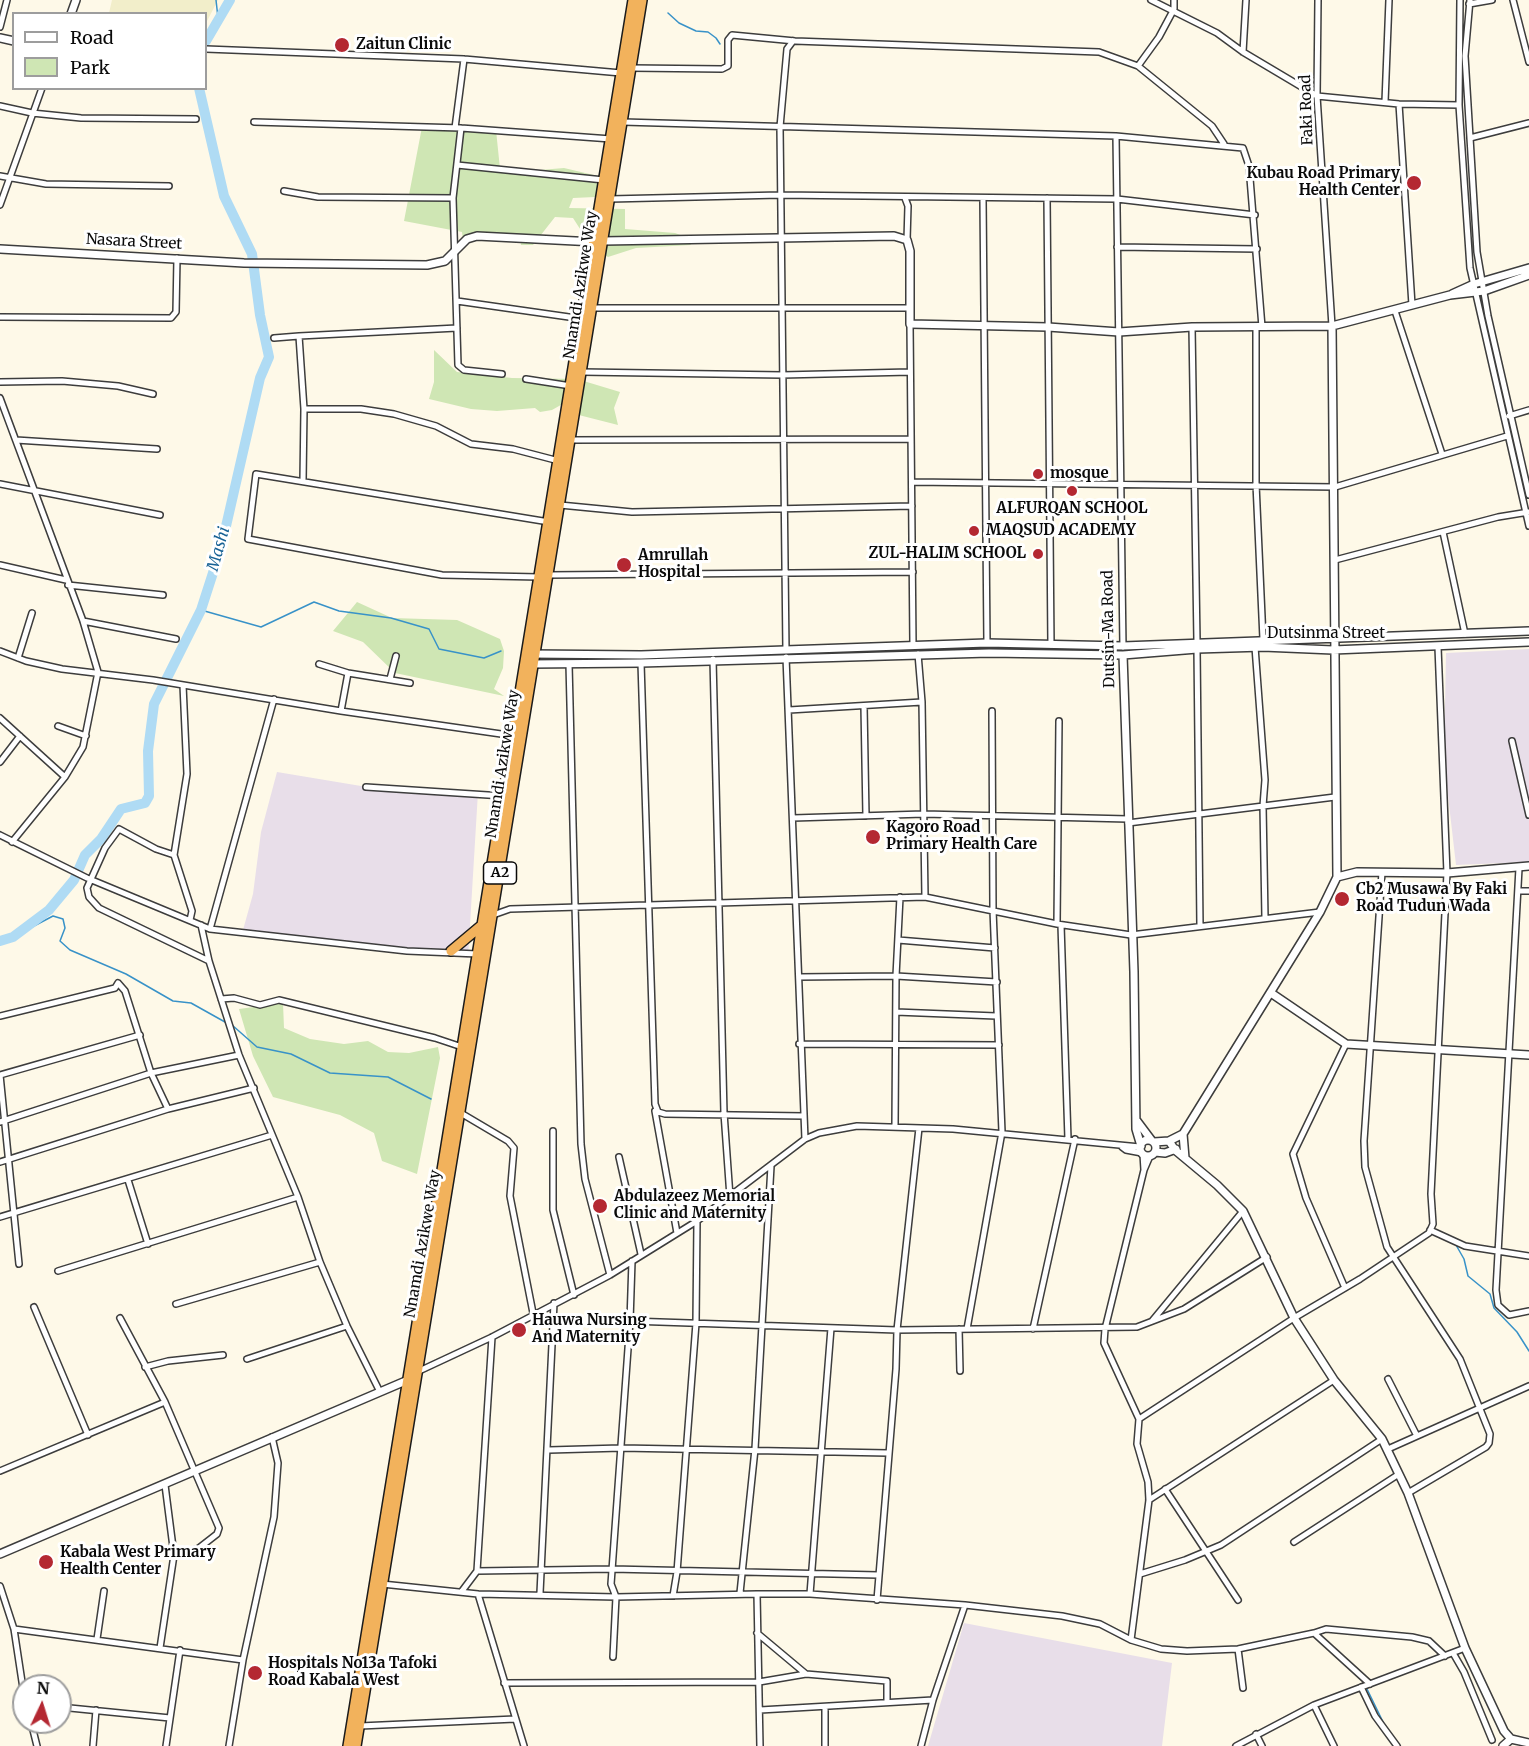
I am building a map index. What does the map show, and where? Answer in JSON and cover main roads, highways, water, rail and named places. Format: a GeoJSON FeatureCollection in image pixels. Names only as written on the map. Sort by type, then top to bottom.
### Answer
{"type":"FeatureCollection","features":[{"type":"Feature","properties":{"kind":"highway","name":"Nnamdi Azikwe Way"},"geometry":{"type":"LineString","coordinates":[[543,576],[560,505],[592,308],[604,180],[633,0]]}},
{"type":"Feature","properties":{"kind":"highway","name":"Nnamdi Azikwe Way"},"geometry":{"type":"LineString","coordinates":[[356,1746],[493,915],[549,522],[571,386],[599,241],[610,199],[642,0]]}},
{"type":"Feature","properties":{"kind":"highway","name":"Nnamdi Azikwe Way"},"geometry":{"type":"LineString","coordinates":[[348,1746],[503,796],[530,659]]}},
{"type":"Feature","properties":{"kind":"highway"},"geometry":{"type":"LineString","coordinates":[[451,951],[482,925]]}},
{"type":"Feature","properties":{"kind":"waterway"},"geometry":{"type":"LineString","coordinates":[[216,0],[218,18]]}},
{"type":"Feature","properties":{"kind":"waterway","name":"Mashi"},"geometry":{"type":"LineString","coordinates":[[207,39],[230,0]]}},
{"type":"Feature","properties":{"kind":"waterway"},"geometry":{"type":"LineString","coordinates":[[668,13],[679,23],[696,31],[708,32],[720,44]]}},
{"type":"Feature","properties":{"kind":"waterway","name":"Mashi"},"geometry":{"type":"LineString","coordinates":[[0,941],[13,937],[49,910],[74,880],[85,855],[101,839],[121,809],[145,803],[149,796],[148,751],[154,704],[201,610],[221,548],[260,378],[269,357],[260,315],[252,254],[224,196],[199,90]]}},
{"type":"Feature","properties":{"kind":"waterway"},"geometry":{"type":"LineString","coordinates":[[201,610],[261,627],[314,602],[339,611],[391,618],[429,629],[439,649],[484,658],[501,651]]}},
{"type":"Feature","properties":{"kind":"waterway"},"geometry":{"type":"LineString","coordinates":[[13,937],[53,916],[63,919],[65,928],[60,941],[70,950],[126,974],[173,1001],[191,1003],[225,1022]]}},
{"type":"Feature","properties":{"kind":"waterway"},"geometry":{"type":"LineString","coordinates":[[232,1025],[257,1047],[291,1054],[330,1073],[388,1077],[431,1099]]}},
{"type":"Feature","properties":{"kind":"waterway"},"geometry":{"type":"LineString","coordinates":[[1456,1245],[1464,1259],[1468,1276],[1490,1294],[1494,1308],[1517,1332],[1529,1351]]}},
{"type":"Feature","properties":{"kind":"waterway"},"geometry":{"type":"LineString","coordinates":[[1367,1689],[1385,1726]]}},
{"type":"Feature","properties":{"kind":"place","name":"Zaitun Clinic"},"geometry":{"type":"Point","coordinates":[342,45]}},
{"type":"Feature","properties":{"kind":"place","name":"Kubau Road Primary Health Center"},"geometry":{"type":"Point","coordinates":[1414,183]}},
{"type":"Feature","properties":{"kind":"place","name":"mosque"},"geometry":{"type":"Point","coordinates":[1038,474]}},
{"type":"Feature","properties":{"kind":"place","name":"ALFURQAN SCHOOL"},"geometry":{"type":"Point","coordinates":[1072,491]}},
{"type":"Feature","properties":{"kind":"place","name":"MAQSUD ACADEMY"},"geometry":{"type":"Point","coordinates":[974,531]}},
{"type":"Feature","properties":{"kind":"place","name":"ZUL-HALIM SCHOOL"},"geometry":{"type":"Point","coordinates":[1038,554]}},
{"type":"Feature","properties":{"kind":"place","name":"Amrullah Hospital"},"geometry":{"type":"Point","coordinates":[624,565]}},
{"type":"Feature","properties":{"kind":"place","name":"Kagoro Road Primary Health Care"},"geometry":{"type":"Point","coordinates":[873,837]}},
{"type":"Feature","properties":{"kind":"place","name":"Cb2 Musawa By Faki Road Tudun Wada"},"geometry":{"type":"Point","coordinates":[1342,899]}},
{"type":"Feature","properties":{"kind":"place","name":"Abdulazeez Memorial Clinic and Maternity"},"geometry":{"type":"Point","coordinates":[600,1206]}},
{"type":"Feature","properties":{"kind":"place","name":"Hauwa Nursing And Maternity"},"geometry":{"type":"Point","coordinates":[519,1330]}},
{"type":"Feature","properties":{"kind":"place","name":"Kabala West Primary Health Center"},"geometry":{"type":"Point","coordinates":[46,1562]}},
{"type":"Feature","properties":{"kind":"place","name":"Hospitals No13a Tafoki Road Kabala West"},"geometry":{"type":"Point","coordinates":[255,1673]}}]}
